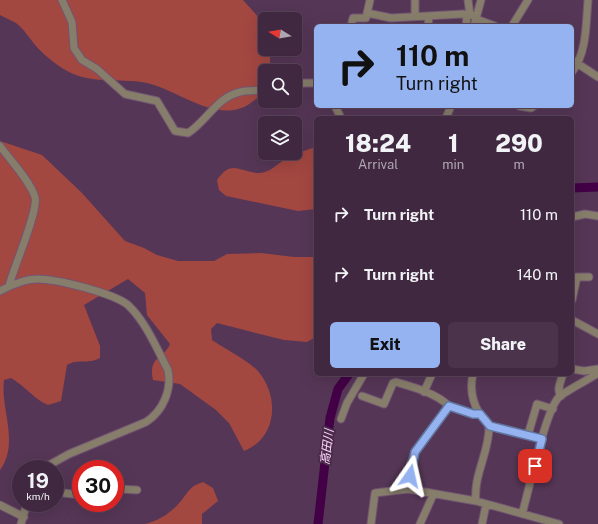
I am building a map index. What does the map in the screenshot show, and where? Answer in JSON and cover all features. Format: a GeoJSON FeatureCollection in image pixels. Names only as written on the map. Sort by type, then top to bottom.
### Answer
{"type":"FeatureCollection","features":[{"type":"Feature","properties":{"kind":"street"},"geometry":{"type":"LineString","coordinates":[[62,0],[72,22],[74,48],[82,60],[96,69],[125,94],[157,101],[175,131],[188,133],[194,130],[229,96],[240,92],[258,91]]}},
{"type":"Feature","properties":{"kind":"street"},"geometry":{"type":"LineString","coordinates":[[352,24],[353,18],[366,18],[370,0]]}},
{"type":"Feature","properties":{"kind":"street"},"geometry":{"type":"LineString","coordinates":[[415,16],[416,0]]}},
{"type":"Feature","properties":{"kind":"street"},"geometry":{"type":"LineString","coordinates":[[468,0],[472,18]]}},
{"type":"Feature","properties":{"kind":"street"},"geometry":{"type":"LineString","coordinates":[[472,18],[481,0]]}},
{"type":"Feature","properties":{"kind":"street"},"geometry":{"type":"LineString","coordinates":[[513,24],[528,0]]}},
{"type":"Feature","properties":{"kind":"street"},"geometry":{"type":"LineString","coordinates":[[588,0],[586,32],[575,62],[598,77]]}},
{"type":"Feature","properties":{"kind":"street"},"geometry":{"type":"LineString","coordinates":[[367,13],[391,18],[415,16],[472,18],[489,24]]}},
{"type":"Feature","properties":{"kind":"street"},"geometry":{"type":"LineString","coordinates":[[428,24],[429,16]]}},
{"type":"Feature","properties":{"kind":"street"},"geometry":{"type":"LineString","coordinates":[[302,83],[314,84]]}},
{"type":"Feature","properties":{"kind":"street"},"geometry":{"type":"LineString","coordinates":[[0,146],[33,191],[36,200],[34,213],[9,286]]}},
{"type":"Feature","properties":{"kind":"street"},"geometry":{"type":"LineString","coordinates":[[574,217],[585,214],[598,216]]}},
{"type":"Feature","properties":{"kind":"street"},"geometry":{"type":"LineString","coordinates":[[574,291],[577,277],[589,277]]}},
{"type":"Feature","properties":{"kind":"street"},"geometry":{"type":"LineString","coordinates":[[0,292],[9,286],[37,279],[111,295],[127,305],[135,314],[168,370],[170,376],[166,395],[162,408],[154,417],[146,422],[69,454],[58,460]]}},
{"type":"Feature","properties":{"kind":"street"},"geometry":{"type":"LineString","coordinates":[[574,321],[598,334]]}},
{"type":"Feature","properties":{"kind":"street"},"geometry":{"type":"LineString","coordinates":[[574,369],[584,371],[598,368]]}},
{"type":"Feature","properties":{"kind":"street"},"geometry":{"type":"LineString","coordinates":[[522,514],[542,439],[553,409],[561,396],[598,373]]}},
{"type":"Feature","properties":{"kind":"street"},"geometry":{"type":"LineString","coordinates":[[341,419],[347,403],[363,376]]}},
{"type":"Feature","properties":{"kind":"street"},"geometry":{"type":"LineString","coordinates":[[424,392],[431,376]]}},
{"type":"Feature","properties":{"kind":"street"},"geometry":{"type":"LineString","coordinates":[[473,376],[472,392],[480,414],[490,426],[542,439]]}},
{"type":"Feature","properties":{"kind":"street"},"geometry":{"type":"LineString","coordinates":[[561,396],[559,394],[559,386],[562,376]]}},
{"type":"Feature","properties":{"kind":"street"},"geometry":{"type":"LineString","coordinates":[[362,396],[384,404],[393,383],[396,382],[424,392],[449,406],[473,414],[480,414]]}},
{"type":"Feature","properties":{"kind":"street"},"geometry":{"type":"LineString","coordinates":[[528,435],[537,404],[553,409]]}},
{"type":"Feature","properties":{"kind":"street"},"geometry":{"type":"LineString","coordinates":[[408,490],[411,463],[415,452],[449,406]]}},
{"type":"Feature","properties":{"kind":"street"},"geometry":{"type":"LineString","coordinates":[[476,501],[477,483],[487,447],[490,426]]}},
{"type":"Feature","properties":{"kind":"street"},"geometry":{"type":"LineString","coordinates":[[124,489],[137,490]]}},
{"type":"Feature","properties":{"kind":"street"},"geometry":{"type":"LineString","coordinates":[[371,524],[375,493],[408,490],[476,501],[559,524]]}},
{"type":"Feature","properties":{"kind":"street"},"geometry":{"type":"LineString","coordinates":[[420,524],[433,495]]}},
{"type":"Feature","properties":{"kind":"street"},"geometry":{"type":"LineString","coordinates":[[0,505],[24,517]]}},
{"type":"Feature","properties":{"kind":"street"},"geometry":{"type":"LineString","coordinates":[[482,524],[486,505]]}},
{"type":"Feature","properties":{"kind":"street"},"geometry":{"type":"LineString","coordinates":[[20,524],[25,512]]}},
{"type":"Feature","properties":{"kind":"shaded area"},"geometry":{"type":"Polygon","coordinates":[[[0,0],[243,0],[258,17],[258,56],[270,56],[270,64],[258,64],[258,97],[252,102],[240,109],[227,111],[213,109],[147,83],[93,79],[72,74],[45,55],[19,25],[0,15],[0,0]]]}},
{"type":"Feature","properties":{"kind":"shaded area"},"geometry":{"type":"Polygon","coordinates":[[[0,141],[42,155],[82,193],[125,241],[144,248],[157,255],[178,261],[214,261],[227,254],[261,253],[294,257],[314,257],[314,338],[307,342],[284,340],[217,323],[211,329],[212,340],[254,367],[265,381],[270,393],[272,416],[269,427],[263,437],[255,445],[244,451],[229,423],[216,410],[180,384],[153,380],[152,372],[154,362],[164,353],[170,344],[147,315],[145,293],[128,279],[84,305],[100,346],[100,358],[91,361],[75,362],[67,365],[61,401],[48,405],[11,378],[4,380],[4,402],[9,437],[6,460],[0,470],[0,141]]]}},
{"type":"Feature","properties":{"kind":"shaded area"},"geometry":{"type":"Polygon","coordinates":[[[314,148],[314,209],[298,211],[226,196],[219,190],[217,180],[222,174],[231,168],[258,173],[271,169],[283,160],[302,160],[302,151],[314,148]]]}},
{"type":"Feature","properties":{"kind":"shaded area"},"geometry":{"type":"Polygon","coordinates":[[[203,482],[213,488],[218,501],[202,514],[202,524],[145,524],[164,516],[176,506],[189,490],[203,482]]]}},
{"type":"Feature","properties":{"kind":"waterway","name":"高田川"},"geometry":{"type":"LineString","coordinates":[[574,188],[598,187]]}},
{"type":"Feature","properties":{"kind":"waterway","name":"高田川"},"geometry":{"type":"LineString","coordinates":[[318,524],[330,418],[338,389],[348,376]]}},
{"type":"Feature","properties":{"kind":"route"},"geometry":{"type":"LineString","coordinates":[[410,476],[411,463],[415,452],[449,406],[476,415],[480,414],[486,419],[490,426],[542,439],[535,466]]}}]}
